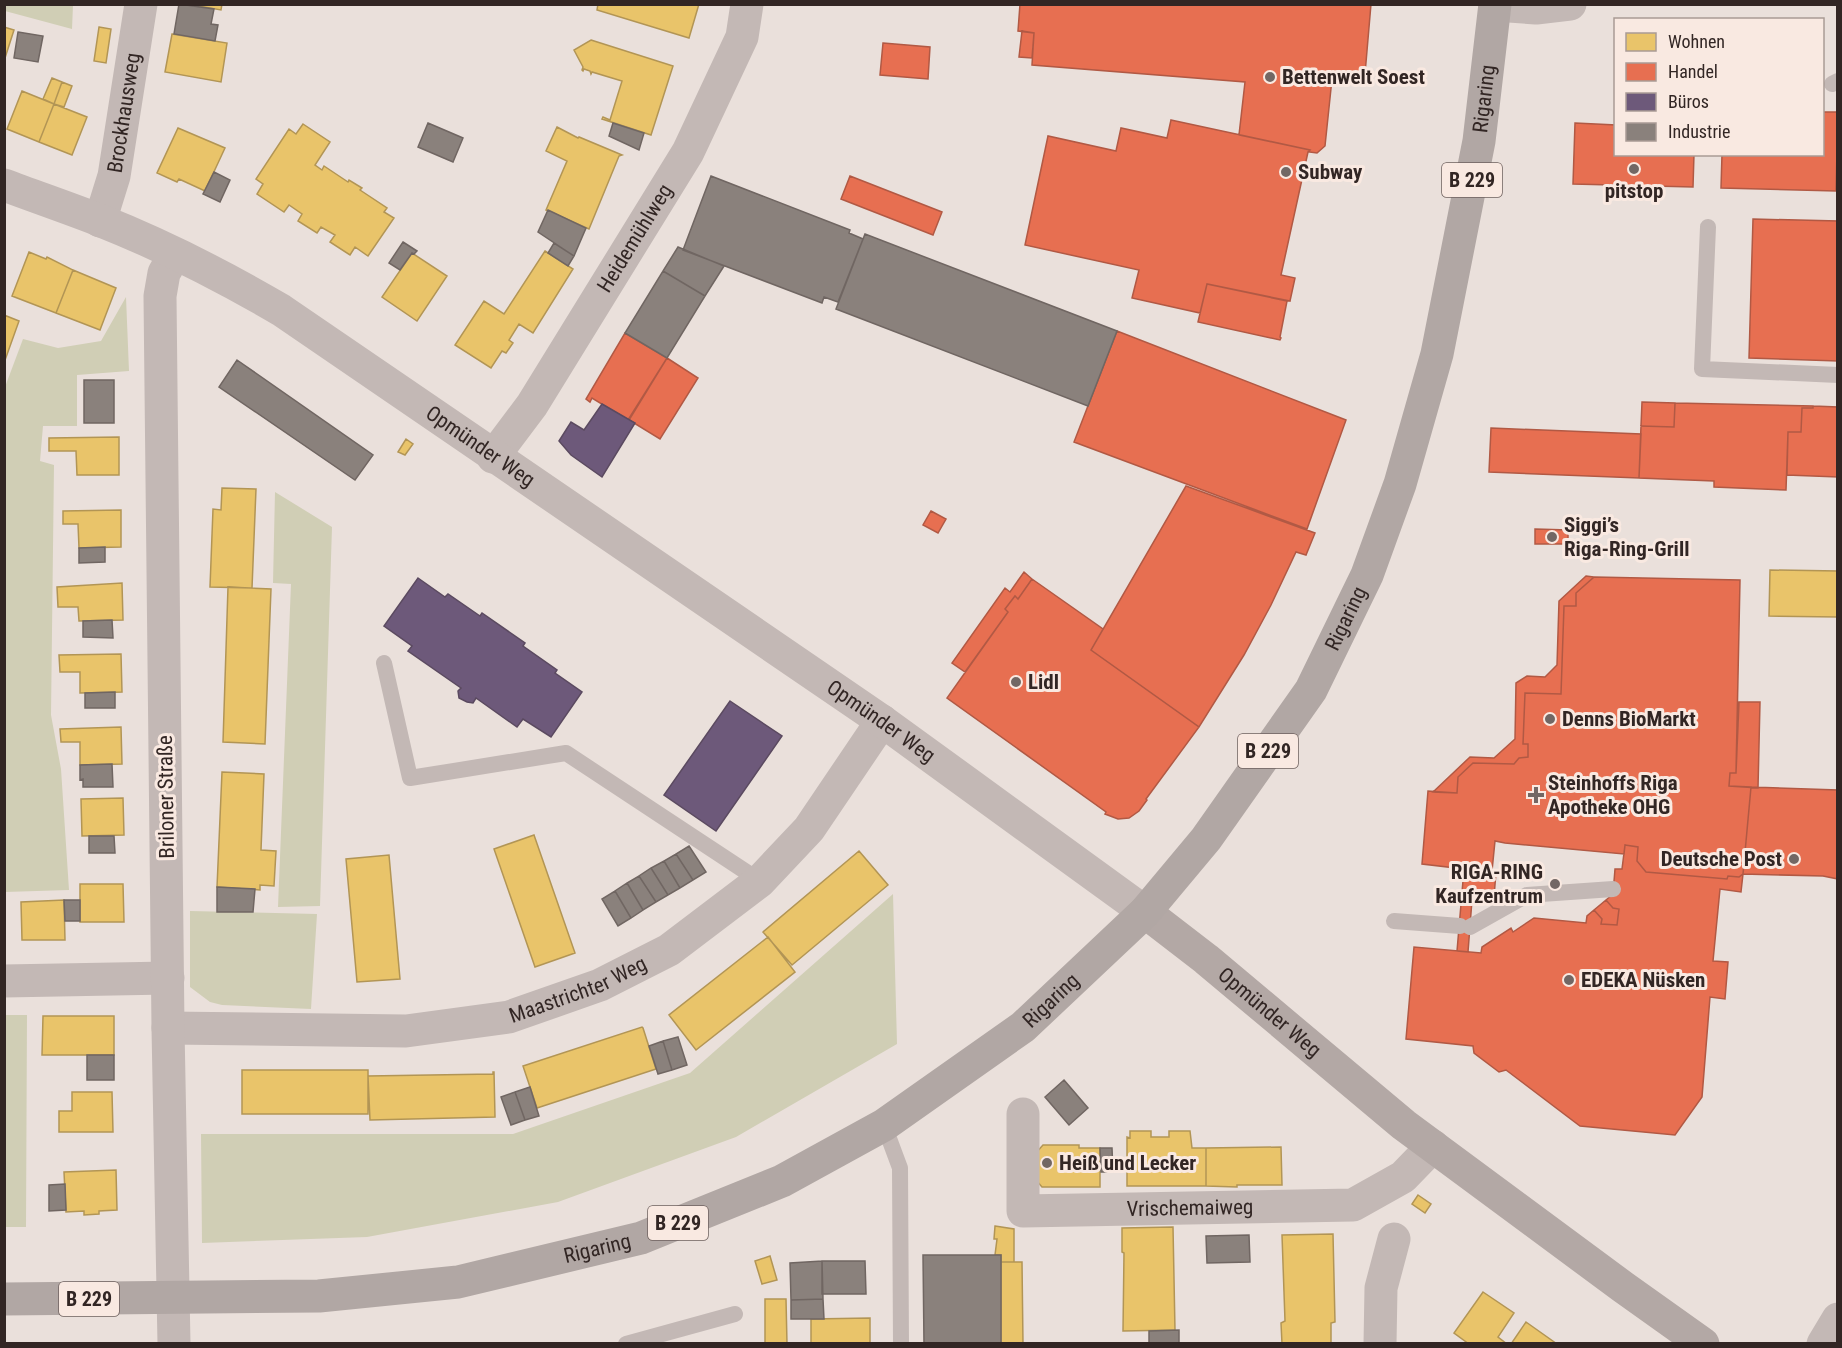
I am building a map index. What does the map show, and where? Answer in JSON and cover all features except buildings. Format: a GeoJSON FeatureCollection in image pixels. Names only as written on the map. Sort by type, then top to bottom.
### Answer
{"type":"FeatureCollection","features":[{"type":"Feature","properties":{"kind":"main road","name":"Rigaring"},"geometry":{"type":"LineString","coordinates":[[4,1299],[319,1296],[458,1282],[640,1238],[782,1181],[884,1125],[1023,1027],[1145,912],[1206,839],[1311,690],[1367,575],[1400,484],[1437,354],[1479,141],[1495,4]]}},
{"type":"Feature","properties":{"kind":"main road","name":"Opmünder Weg"},"geometry":{"type":"LineString","coordinates":[[1145,912],[1206,959],[1404,1125],[1703,1344]]}},
{"type":"Feature","properties":{"kind":"street","name":"Brockhausweg"},"geometry":{"type":"LineString","coordinates":[[100,221],[114,176],[141,4]]}},
{"type":"Feature","properties":{"kind":"street","name":"Heidemühlweg"},"geometry":{"type":"LineString","coordinates":[[494,457],[532,405],[688,152],[742,37],[747,4]]}},
{"type":"Feature","properties":{"kind":"street"},"geometry":{"type":"LineString","coordinates":[[1495,4],[1536,8],[1570,4]]}},
{"type":"Feature","properties":{"kind":"street","name":"Opmünder Weg"},"geometry":{"type":"LineString","coordinates":[[4,185],[100,221],[175,254],[281,310],[882,721],[1145,912]]}},
{"type":"Feature","properties":{"kind":"street","name":"Briloner Straße"},"geometry":{"type":"LineString","coordinates":[[174,1344],[160,296],[164,273],[175,254]]}},
{"type":"Feature","properties":{"kind":"street","name":"Maastrichter Weg"},"geometry":{"type":"LineString","coordinates":[[168,1028],[406,1030],[509,1017],[600,985],[669,950],[760,881],[809,829],[882,721]]}},
{"type":"Feature","properties":{"kind":"street"},"geometry":{"type":"LineString","coordinates":[[4,981],[168,978]]}},
{"type":"Feature","properties":{"kind":"street","name":"Vrischemaiweg"},"geometry":{"type":"LineString","coordinates":[[1023,1113],[1023,1211],[1353,1205],[1403,1177],[1433,1146]]}},
{"type":"Feature","properties":{"kind":"street"},"geometry":{"type":"LineString","coordinates":[[1380,1344],[1381,1288],[1394,1239]]}},
{"type":"Feature","properties":{"kind":"street"},"geometry":{"type":"LineString","coordinates":[[1823,1344],[1838,1319]]}},
{"type":"Feature","properties":{"kind":"lane"},"geometry":{"type":"LineString","coordinates":[[1708,227],[1702,369],[1838,375]]}},
{"type":"Feature","properties":{"kind":"lane"},"geometry":{"type":"LineString","coordinates":[[384,663],[410,778],[566,753],[760,881]]}},
{"type":"Feature","properties":{"kind":"lane"},"geometry":{"type":"LineString","coordinates":[[1395,921],[1465,927],[1527,895],[1613,889]]}},
{"type":"Feature","properties":{"kind":"lane"},"geometry":{"type":"LineString","coordinates":[[884,1125],[900,1168],[901,1344]]}},
{"type":"Feature","properties":{"kind":"lane"},"geometry":{"type":"LineString","coordinates":[[626,1344],[735,1314]]}},
{"type":"Feature","properties":{"kind":"shaded area"},"geometry":{"type":"Polygon","coordinates":[[[4,5],[73,5],[72,29],[5,11],[4,5]]]}},
{"type":"Feature","properties":{"kind":"shaded area"},"geometry":{"type":"Polygon","coordinates":[[[126,297],[129,371],[77,375],[77,426],[43,426],[40,461],[54,465],[51,715],[61,769],[69,890],[5,892],[5,387],[23,339],[58,348],[101,341],[126,297]]]}},
{"type":"Feature","properties":{"kind":"shaded area"},"geometry":{"type":"Polygon","coordinates":[[[275,492],[332,527],[320,906],[278,907],[291,584],[273,583],[275,492]]]}},
{"type":"Feature","properties":{"kind":"shaded area"},"geometry":{"type":"Polygon","coordinates":[[[893,894],[897,1044],[736,1137],[558,1202],[367,1237],[202,1243],[201,1134],[513,1134],[690,1073],[893,894]]]}},
{"type":"Feature","properties":{"kind":"shaded area"},"geometry":{"type":"Polygon","coordinates":[[[190,911],[317,914],[311,1009],[222,1005],[210,1002],[190,987],[190,911]]]}},
{"type":"Feature","properties":{"kind":"shaded area"},"geometry":{"type":"Polygon","coordinates":[[[5,1015],[27,1015],[26,1227],[5,1227],[5,1015]]]}},
{"type":"Feature","properties":{"kind":"place","name":"Bettenwelt Soest"},"geometry":{"type":"Point","coordinates":[1270,77]}},
{"type":"Feature","properties":{"kind":"place","name":"pitstop"},"geometry":{"type":"Point","coordinates":[1634,169]}},
{"type":"Feature","properties":{"kind":"place","name":"Subway"},"geometry":{"type":"Point","coordinates":[1286,172]}},
{"type":"Feature","properties":{"kind":"place","name":"Siggi’s Riga-Ring-Grill"},"geometry":{"type":"Point","coordinates":[1552,537]}},
{"type":"Feature","properties":{"kind":"place","name":"Lidl"},"geometry":{"type":"Point","coordinates":[1016,682]}},
{"type":"Feature","properties":{"kind":"place","name":"Denns BioMarkt"},"geometry":{"type":"Point","coordinates":[1550,719]}},
{"type":"Feature","properties":{"kind":"place","name":"Steinhoffs Riga Apotheke OHG"},"geometry":{"type":"Point","coordinates":[1536,795]}},
{"type":"Feature","properties":{"kind":"place","name":"Deutsche Post"},"geometry":{"type":"Point","coordinates":[1794,859]}},
{"type":"Feature","properties":{"kind":"place","name":"RIGA-RING Kaufzentrum"},"geometry":{"type":"Point","coordinates":[1555,884]}},
{"type":"Feature","properties":{"kind":"place","name":"EDEKA Nüsken"},"geometry":{"type":"Point","coordinates":[1569,980]}},
{"type":"Feature","properties":{"kind":"place","name":"Heiß und Lecker"},"geometry":{"type":"Point","coordinates":[1047,1163]}}]}
